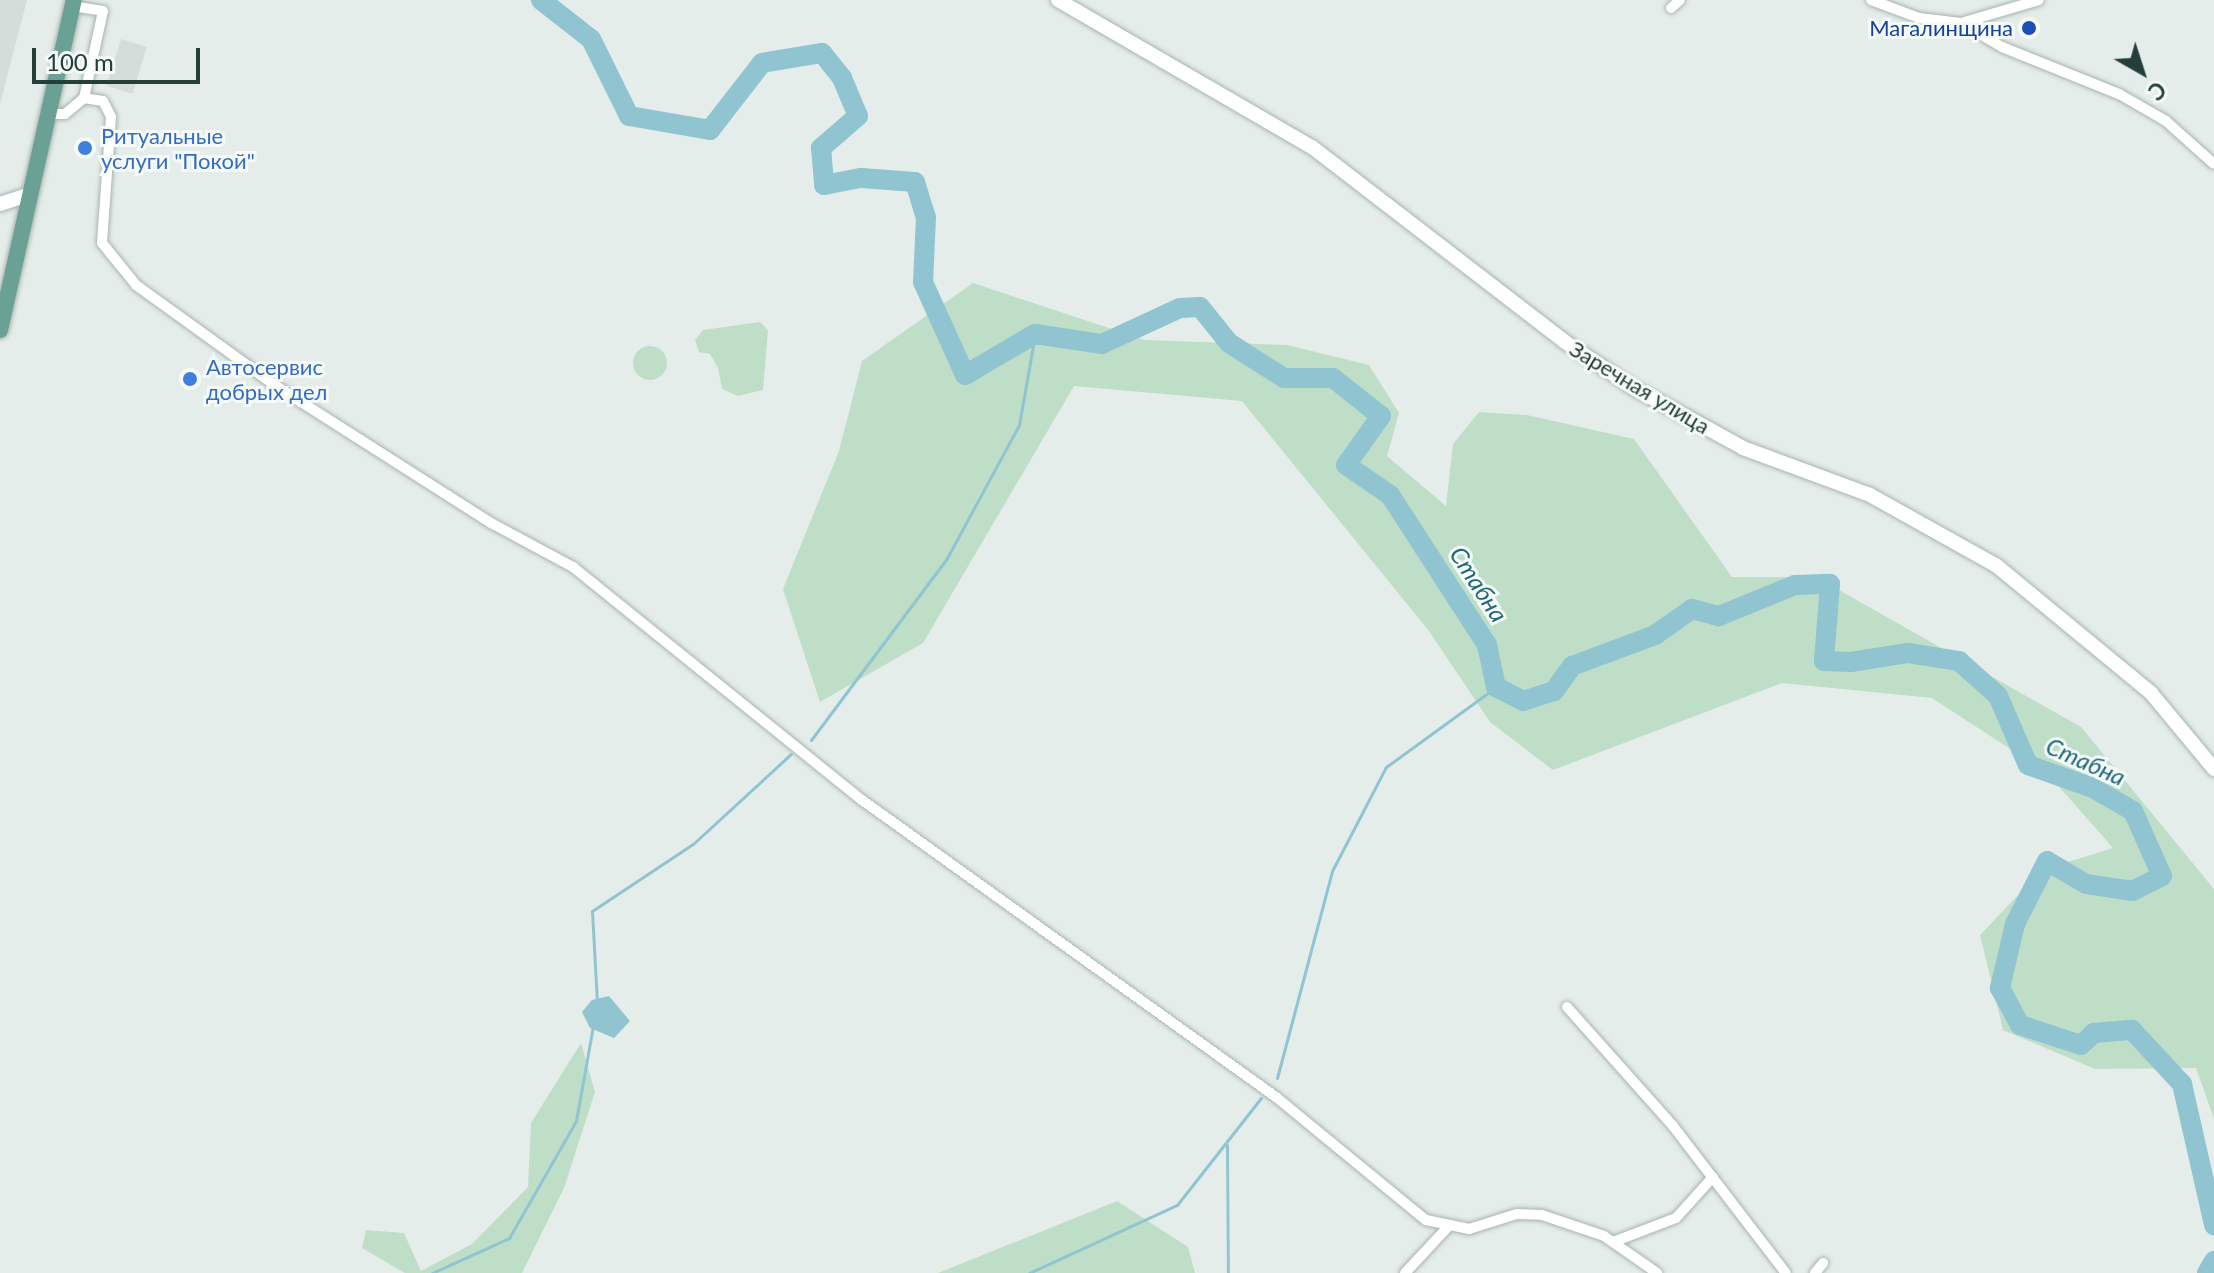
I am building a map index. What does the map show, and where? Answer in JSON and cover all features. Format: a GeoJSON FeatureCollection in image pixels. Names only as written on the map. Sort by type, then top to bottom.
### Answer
{"type":"FeatureCollection","features":[{"type":"Feature","properties":{"kind":"main road"},"geometry":{"type":"LineString","coordinates":[[0,330],[73,3]]}},
{"type":"Feature","properties":{"kind":"street","name":"Заречная улица"},"geometry":{"type":"LineString","coordinates":[[1058,0],[1312,147],[1565,342],[1634,388],[1743,448],[1870,495],[1997,566],[2151,693],[2214,769]]}},
{"type":"Feature","properties":{"kind":"street"},"geometry":{"type":"LineString","coordinates":[[1671,8],[1680,0]]}},
{"type":"Feature","properties":{"kind":"street"},"geometry":{"type":"LineString","coordinates":[[1871,0],[1919,18],[1961,23],[2039,0]]}},
{"type":"Feature","properties":{"kind":"street"},"geometry":{"type":"LineString","coordinates":[[47,114],[65,114],[84,98],[103,11],[73,3]]}},
{"type":"Feature","properties":{"kind":"street"},"geometry":{"type":"LineString","coordinates":[[1961,23],[2002,47],[2119,94],[2166,121],[2214,164]]}},
{"type":"Feature","properties":{"kind":"street"},"geometry":{"type":"LineString","coordinates":[[84,98],[103,101],[111,117],[102,243],[136,285],[376,450],[491,523],[573,567],[862,800],[1276,1097],[1426,1220],[1447,1228],[1542,1215],[1613,1242],[1657,1273]]}},
{"type":"Feature","properties":{"kind":"street"},"geometry":{"type":"LineString","coordinates":[[0,204],[30,194]]}},
{"type":"Feature","properties":{"kind":"street"},"geometry":{"type":"LineString","coordinates":[[1567,1007],[1713,1177],[1786,1273]]}},
{"type":"Feature","properties":{"kind":"street"},"geometry":{"type":"LineString","coordinates":[[1613,1242],[1676,1218],[1713,1177]]}},
{"type":"Feature","properties":{"kind":"street"},"geometry":{"type":"LineString","coordinates":[[1405,1273],[1447,1228]]}},
{"type":"Feature","properties":{"kind":"street"},"geometry":{"type":"LineString","coordinates":[[1815,1273],[1823,1263]]}},
{"type":"Feature","properties":{"kind":"shaded area"},"geometry":{"type":"Polygon","coordinates":[[[0,0],[27,0],[0,104],[0,0]]]}},
{"type":"Feature","properties":{"kind":"shaded area"},"geometry":{"type":"Polygon","coordinates":[[[121,39],[147,47],[132,94],[107,86],[121,39]]]}},
{"type":"Feature","properties":{"kind":"green space"},"geometry":{"type":"Polygon","coordinates":[[[973,283],[1145,340],[1287,345],[1369,365],[1399,413],[1387,456],[1446,506],[1453,444],[1479,412],[1527,415],[1634,439],[1732,577],[1816,577],[2081,727],[2214,889],[2214,1119],[2196,1068],[2095,1069],[2003,1030],[1980,935],[2042,870],[2113,848],[2047,773],[1932,698],[1782,683],[1553,770],[1490,722],[1429,631],[1242,401],[1074,386],[923,643],[820,702],[783,589],[839,451],[862,361],[973,283]]]}},
{"type":"Feature","properties":{"kind":"green space"},"geometry":{"type":"Polygon","coordinates":[[[760,322],[768,330],[763,390],[738,396],[722,389],[718,368],[710,354],[699,352],[695,340],[703,330],[760,322]]]}},
{"type":"Feature","properties":{"kind":"green space"},"geometry":{"type":"Polygon","coordinates":[[[650,346],[662,351],[667,363],[662,375],[650,380],[638,375],[633,363],[638,351],[650,346]]]}},
{"type":"Feature","properties":{"kind":"green space"},"geometry":{"type":"Polygon","coordinates":[[[581,1043],[595,1092],[564,1188],[522,1273],[405,1273],[362,1248],[366,1230],[404,1233],[421,1271],[472,1244],[528,1187],[531,1123],[581,1043]]]}},
{"type":"Feature","properties":{"kind":"green space"},"geometry":{"type":"Polygon","coordinates":[[[1117,1201],[1188,1247],[1195,1273],[938,1273],[1117,1201]]]}},
{"type":"Feature","properties":{"kind":"water"},"geometry":{"type":"Polygon","coordinates":[[[609,996],[630,1021],[614,1038],[590,1028],[582,1012],[592,1000],[609,996]]]}},
{"type":"Feature","properties":{"kind":"waterway","name":"Стабна"},"geometry":{"type":"LineString","coordinates":[[541,0],[591,39],[629,116],[710,130],[762,63],[822,53],[842,78],[858,116],[821,148],[824,185],[861,178],[915,182],[926,217],[923,282],[965,375],[1035,334],[1102,344],[1180,308],[1200,307],[1229,343],[1284,378],[1333,378],[1381,416],[1346,465],[1390,495],[1487,645],[1496,687],[1523,701],[1554,691],[1572,666],[1655,635],[1692,609],[1719,616],[1795,585],[1830,584],[1824,661],[1851,662],[1908,653],[1959,661],[1998,696],[2028,765],[2093,788],[2133,811],[2162,876],[2133,891],[2086,884],[2047,861],[2015,924],[2000,988],[2020,1025],[2081,1045],[2094,1033],[2132,1030],[2182,1084],[2214,1225]]}},
{"type":"Feature","properties":{"kind":"waterway"},"geometry":{"type":"LineString","coordinates":[[811,740],[947,558],[1019,425],[1035,334]]}},
{"type":"Feature","properties":{"kind":"waterway"},"geometry":{"type":"LineString","coordinates":[[1277,1078],[1332,871],[1386,767],[1496,687]]}},
{"type":"Feature","properties":{"kind":"waterway"},"geometry":{"type":"LineString","coordinates":[[597,1003],[592,911],[693,844],[791,754]]}},
{"type":"Feature","properties":{"kind":"waterway"},"geometry":{"type":"LineString","coordinates":[[432,1273],[509,1238],[576,1121],[593,1026]]}},
{"type":"Feature","properties":{"kind":"waterway"},"geometry":{"type":"LineString","coordinates":[[1029,1273],[1177,1205],[1261,1098]]}},
{"type":"Feature","properties":{"kind":"waterway"},"geometry":{"type":"LineString","coordinates":[[1227,1145],[1228,1273]]}},
{"type":"Feature","properties":{"kind":"waterway","name":"Стабна"},"geometry":{"type":"LineString","coordinates":[[2207,1273],[2214,1261]]}},
{"type":"Feature","properties":{"kind":"place","name":"Магалинщина"},"geometry":{"type":"Point","coordinates":[2029,28]}},
{"type":"Feature","properties":{"kind":"place","name":"Ритуальные услуги \"Покой\""},"geometry":{"type":"Point","coordinates":[85,148]}},
{"type":"Feature","properties":{"kind":"place","name":"Автосервис добрых дел"},"geometry":{"type":"Point","coordinates":[190,379]}}]}
